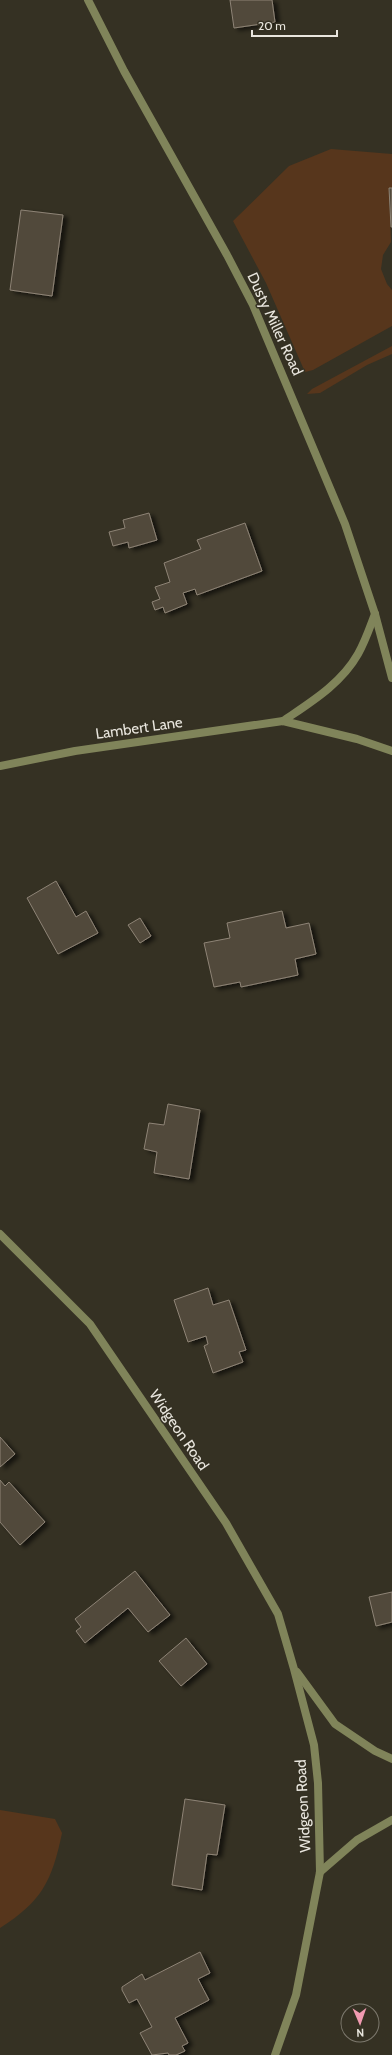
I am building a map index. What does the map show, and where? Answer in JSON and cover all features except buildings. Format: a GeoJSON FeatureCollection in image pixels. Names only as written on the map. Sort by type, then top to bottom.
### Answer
{"type":"FeatureCollection","features":[{"type":"Feature","properties":{"kind":"street","name":"Dusty Miller Road"},"geometry":{"type":"LineString","coordinates":[[88,0],[124,70],[253,305],[345,524],[375,614],[392,678]]}},
{"type":"Feature","properties":{"kind":"street","name":"Lambert Lane"},"geometry":{"type":"LineString","coordinates":[[283,721],[323,694],[344,674],[358,654],[375,614]]}},
{"type":"Feature","properties":{"kind":"street","name":"Lambert Lane"},"geometry":{"type":"LineString","coordinates":[[0,766],[75,751],[283,721],[357,739],[392,751]]}},
{"type":"Feature","properties":{"kind":"street","name":"Widgeon Road"},"geometry":{"type":"LineString","coordinates":[[0,1234],[90,1324],[226,1523],[278,1614],[314,1746],[318,1783],[320,1872],[296,1995],[275,2055]]}},
{"type":"Feature","properties":{"kind":"street","name":"Widgeon Road"},"geometry":{"type":"LineString","coordinates":[[294,1669],[335,1724],[375,1751],[392,1759]]}},
{"type":"Feature","properties":{"kind":"street","name":"Widgeon Road"},"geometry":{"type":"LineString","coordinates":[[320,1872],[357,1840],[392,1820]]}},
{"type":"Feature","properties":{"kind":"shaded area"},"geometry":{"type":"Polygon","coordinates":[[[331,149],[392,154],[392,188],[389,188],[391,242],[383,255],[381,269],[387,284],[392,290],[392,326],[313,370],[305,372],[266,283],[233,221],[289,166],[331,149]]]}},
{"type":"Feature","properties":{"kind":"shaded area"},"geometry":{"type":"Polygon","coordinates":[[[392,346],[392,354],[367,365],[320,393],[307,394],[312,389],[392,346]]]}},
{"type":"Feature","properties":{"kind":"shaded area"},"geometry":{"type":"Polygon","coordinates":[[[0,1810],[55,1819],[62,1833],[54,1864],[43,1888],[26,1909],[0,1928],[0,1810]]]}}]}
